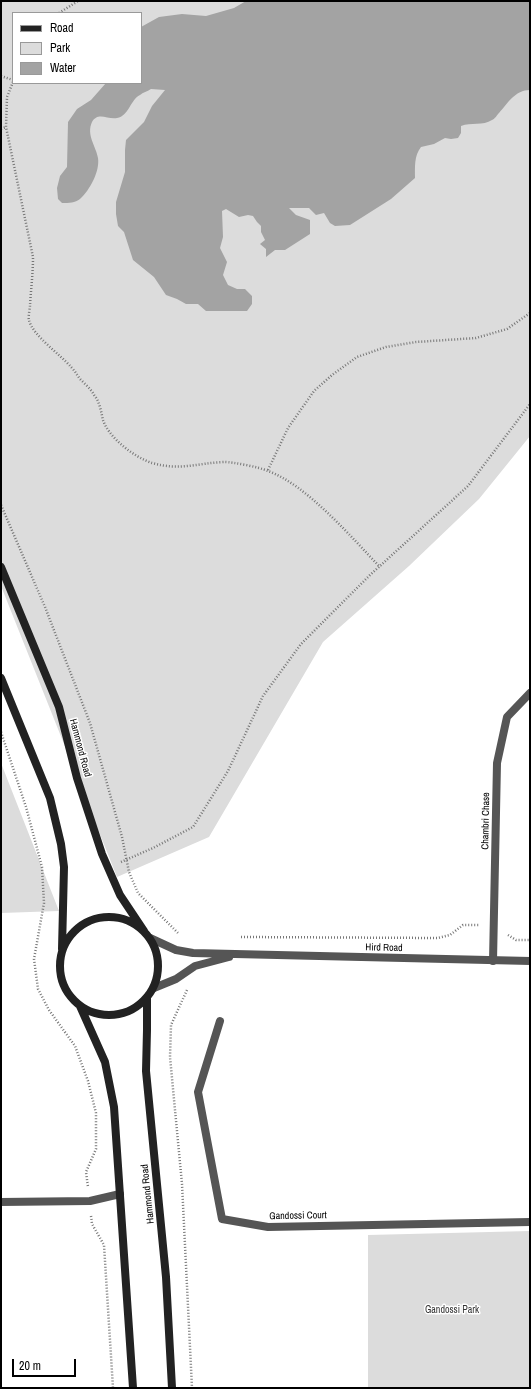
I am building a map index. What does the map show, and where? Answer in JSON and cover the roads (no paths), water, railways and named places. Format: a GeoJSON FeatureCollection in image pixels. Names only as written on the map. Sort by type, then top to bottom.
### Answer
{"type":"FeatureCollection","features":[{"type":"Feature","properties":{"kind":"main road","name":"Hammond Road"},"geometry":{"type":"LineString","coordinates":[[1,567],[59,707],[77,778],[102,854],[120,895],[144,931]]}},
{"type":"Feature","properties":{"kind":"main road"},"geometry":{"type":"LineString","coordinates":[[1,678],[50,798],[61,844],[64,867],[60,967],[62,981],[69,995],[80,1006],[93,1012],[107,1015],[122,1013],[135,1008],[147,998],[154,988],[158,976],[159,962],[156,950],[150,938],[144,931],[131,921],[114,916],[97,918],[81,925],[69,937],[61,952]]}},
{"type":"Feature","properties":{"kind":"main road","name":"Hammond Road"},"geometry":{"type":"LineString","coordinates":[[147,998],[148,1030],[146,1071],[166,1277],[172,1388]]}},
{"type":"Feature","properties":{"kind":"main road"},"geometry":{"type":"LineString","coordinates":[[80,1006],[105,1062],[114,1107],[133,1388]]}},
{"type":"Feature","properties":{"kind":"street","name":"Chambri Chase"},"geometry":{"type":"LineString","coordinates":[[493,961],[497,763],[507,717],[530,693]]}},
{"type":"Feature","properties":{"kind":"street","name":"Hird Road"},"geometry":{"type":"LineString","coordinates":[[150,938],[176,950],[193,953],[530,961]]}},
{"type":"Feature","properties":{"kind":"street","name":"Hird Road"},"geometry":{"type":"LineString","coordinates":[[154,988],[176,979],[196,966],[237,954]]}},
{"type":"Feature","properties":{"kind":"street","name":"Gandossi Court"},"geometry":{"type":"LineString","coordinates":[[220,1021],[198,1092],[222,1219],[268,1227],[530,1222]]}},
{"type":"Feature","properties":{"kind":"street"},"geometry":{"type":"LineString","coordinates":[[1,1202],[90,1201],[120,1194]]}},
{"type":"Feature","properties":{"kind":"water"},"geometry":{"type":"Polygon","coordinates":[[[246,1],[530,1],[530,90],[520,92],[516,95],[496,117],[488,122],[461,126],[461,133],[458,138],[445,138],[434,144],[421,147],[416,158],[415,178],[391,199],[350,225],[335,226],[330,223],[324,213],[316,215],[309,208],[289,208],[296,215],[310,220],[310,234],[285,250],[275,250],[266,257],[266,249],[260,244],[265,240],[261,232],[261,226],[253,216],[248,215],[239,217],[226,209],[222,211],[223,237],[220,248],[227,262],[223,275],[228,285],[237,289],[245,289],[252,296],[252,304],[247,311],[206,311],[198,304],[186,304],[166,295],[154,277],[133,260],[124,232],[118,226],[116,202],[125,172],[126,140],[144,122],[152,106],[165,90],[151,89],[142,93],[134,100],[121,117],[114,118],[100,116],[94,119],[90,127],[90,131],[98,158],[98,163],[96,174],[91,186],[80,199],[69,203],[62,203],[58,199],[57,188],[60,176],[67,167],[68,122],[77,109],[91,100],[105,84],[142,84],[142,26],[159,17],[182,14],[206,16],[234,8],[246,1]]]}},
{"type":"Feature","properties":{"kind":"park label","name":"Gandossi Park"},"geometry":{"type":"Point","coordinates":[452,1310]}}]}
